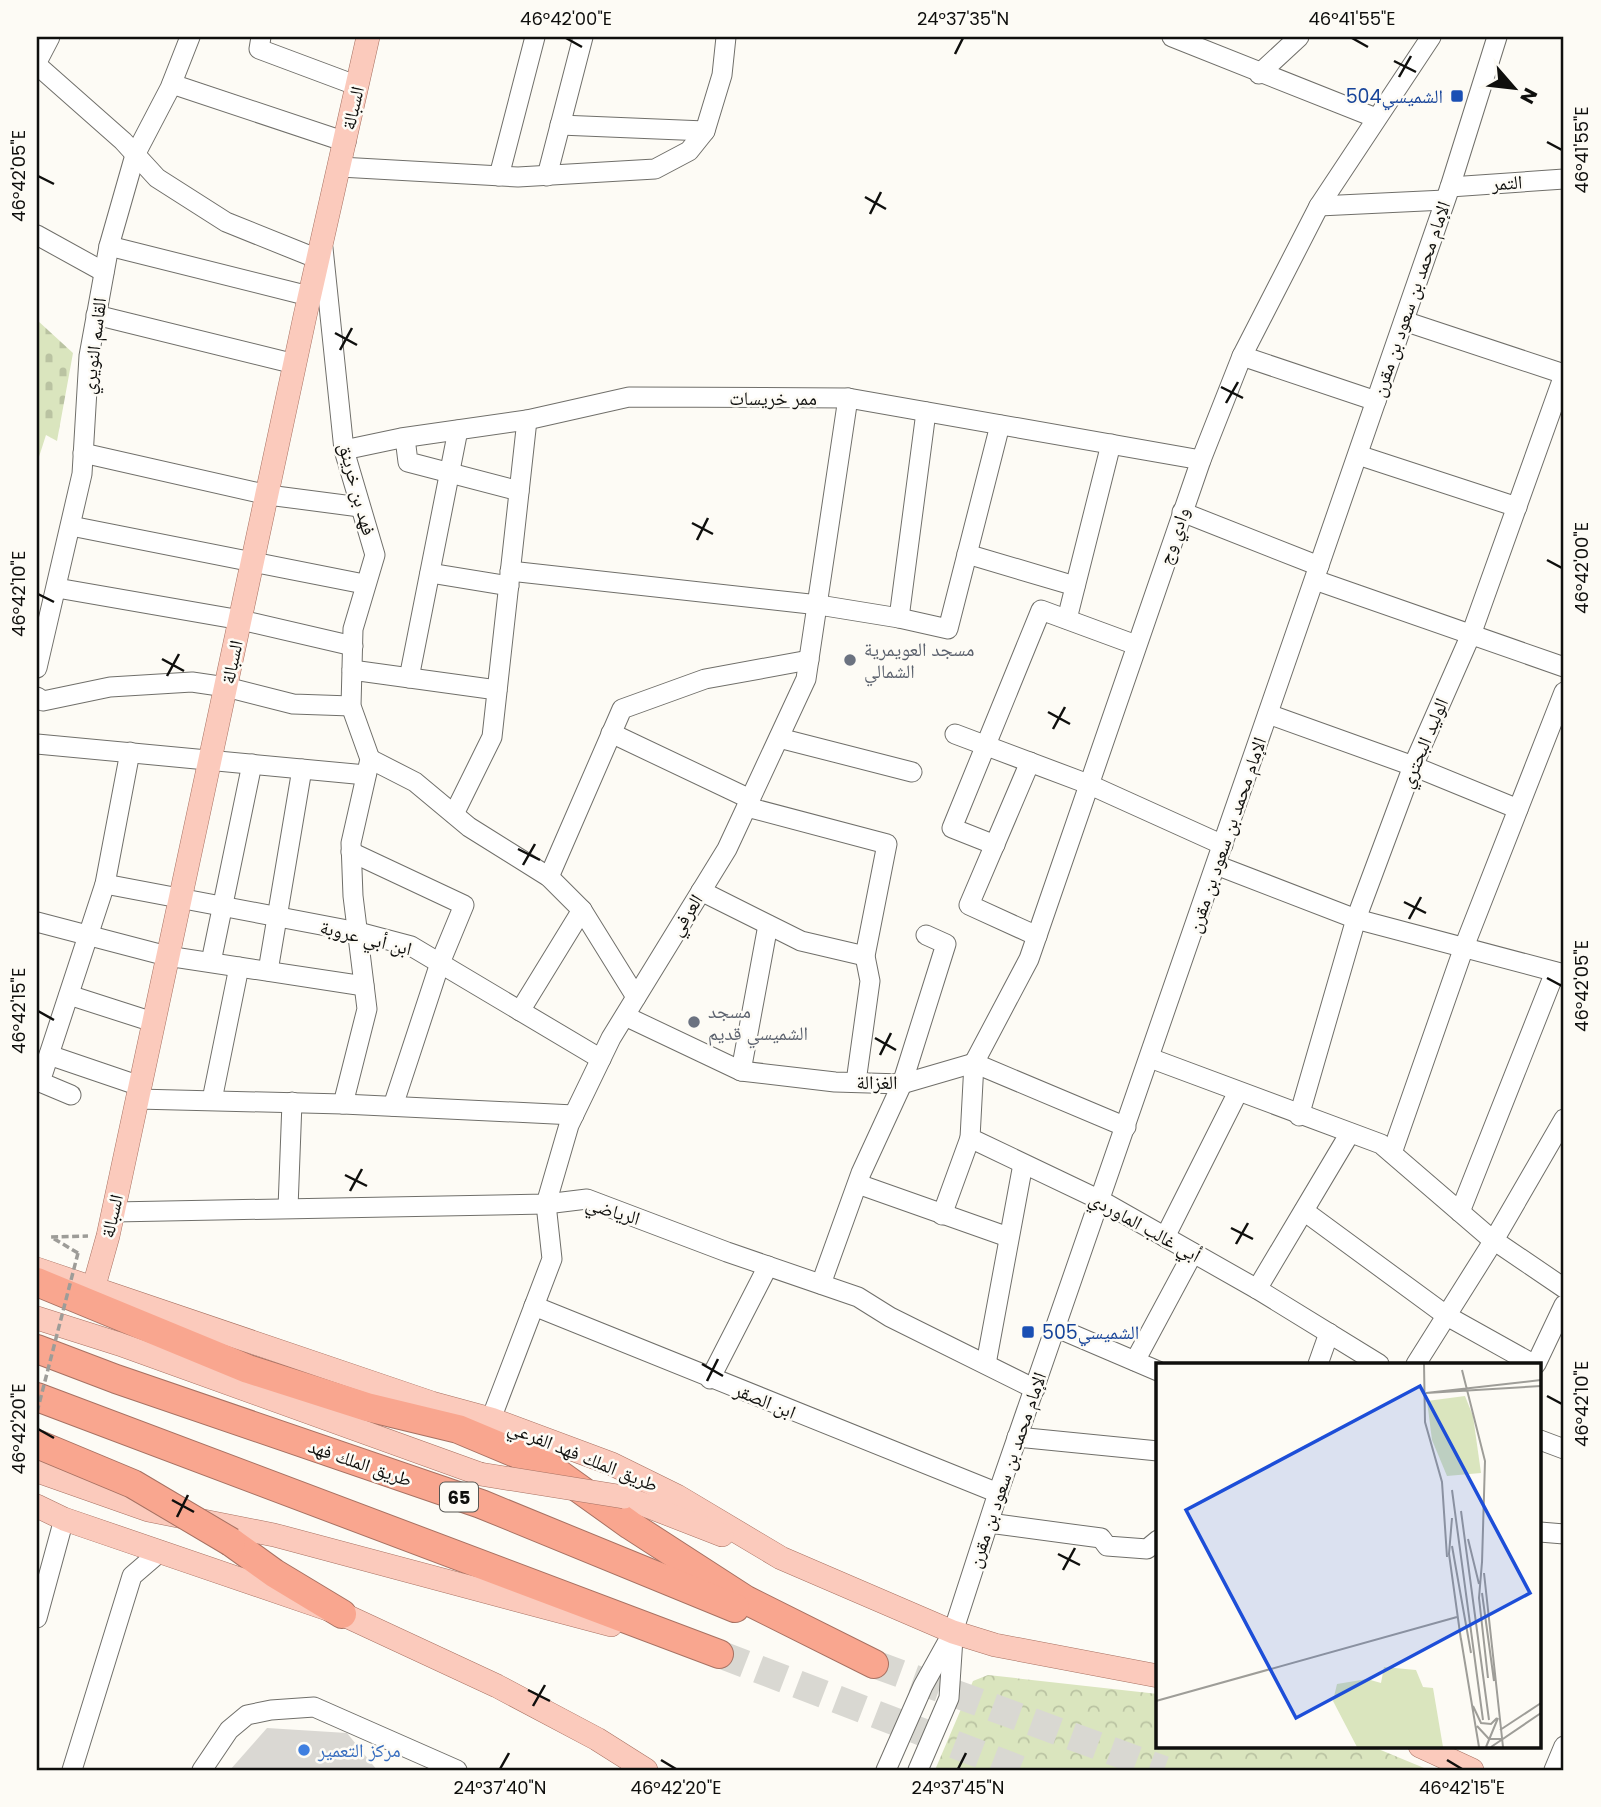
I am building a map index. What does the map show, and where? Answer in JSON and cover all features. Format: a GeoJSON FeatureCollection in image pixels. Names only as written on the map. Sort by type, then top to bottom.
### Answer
{"type":"FeatureCollection","features":[{"type":"Feature","properties":{"kind":"highway","name":"طريق الملك فهد"},"geometry":{"type":"LineString","coordinates":[[37,1283],[248,1369],[367,1407],[458,1429],[549,1467],[630,1525],[746,1600],[874,1664],[481,1504],[116,1379],[37,1349]]}},
{"type":"Feature","properties":{"kind":"highway"},"geometry":{"type":"LineString","coordinates":[[37,1396],[719,1654]]}},
{"type":"Feature","properties":{"kind":"highway"},"geometry":{"type":"LineString","coordinates":[[37,1444],[133,1484],[231,1542],[342,1614]]}},
{"type":"Feature","properties":{"kind":"main road","name":"السبالة"},"geometry":{"type":"LineString","coordinates":[[94,1286],[114,1212],[309,296],[368,37]]}},
{"type":"Feature","properties":{"kind":"main road","name":"طريق الملك فهد الفرعي"},"geometry":{"type":"LineString","coordinates":[[37,1269],[94,1286],[419,1399],[492,1419],[612,1464],[677,1496],[781,1558],[953,1632],[995,1646],[1156,1676]]}},
{"type":"Feature","properties":{"kind":"main road"},"geometry":{"type":"LineString","coordinates":[[37,1318],[119,1344],[480,1474],[624,1497],[781,1558]]}},
{"type":"Feature","properties":{"kind":"main road"},"geometry":{"type":"LineString","coordinates":[[37,1471],[148,1510],[274,1535],[719,1654]]}},
{"type":"Feature","properties":{"kind":"main road"},"geometry":{"type":"LineString","coordinates":[[37,1506],[64,1519],[342,1614],[497,1686],[597,1739],[646,1770]]}},
{"type":"Feature","properties":{"kind":"main road"},"geometry":{"type":"LineString","coordinates":[[1424,1748],[1472,1770]]}},
{"type":"Feature","properties":{"kind":"street"},"geometry":{"type":"LineString","coordinates":[[50,37],[37,64],[157,178],[226,222],[320,249]]}},
{"type":"Feature","properties":{"kind":"street"},"geometry":{"type":"LineString","coordinates":[[261,37],[259,49],[358,86]]}},
{"type":"Feature","properties":{"kind":"street"},"geometry":{"type":"LineString","coordinates":[[499,176],[535,37]]}},
{"type":"Feature","properties":{"kind":"street"},"geometry":{"type":"LineString","coordinates":[[547,176],[583,37]]}},
{"type":"Feature","properties":{"kind":"street"},"geometry":{"type":"LineString","coordinates":[[1172,37],[1212,45],[1259,74],[1377,118]]}},
{"type":"Feature","properties":{"kind":"street"},"geometry":{"type":"LineString","coordinates":[[1259,74],[1299,37]]}},
{"type":"Feature","properties":{"kind":"street","name":"وادي وج"},"geometry":{"type":"LineString","coordinates":[[974,1063],[1029,960],[1182,512],[1242,356],[1319,206],[1432,37]]}},
{"type":"Feature","properties":{"kind":"street","name":"الإمام محمد بن سعود بن مقرن"},"geometry":{"type":"LineString","coordinates":[[886,1770],[923,1686],[953,1632],[1017,1437],[1448,193],[1497,37]]}},
{"type":"Feature","properties":{"kind":"street","name":"القاسم النويري"},"geometry":{"type":"LineString","coordinates":[[37,668],[82,474],[89,356],[109,246],[135,155],[172,84],[187,38]]}},
{"type":"Feature","properties":{"kind":"street"},"geometry":{"type":"LineString","coordinates":[[340,167],[499,176],[547,176],[655,169],[689,151],[705,131],[722,75],[723,38]]}},
{"type":"Feature","properties":{"kind":"street"},"geometry":{"type":"LineString","coordinates":[[172,84],[346,142]]}},
{"type":"Feature","properties":{"kind":"street"},"geometry":{"type":"LineString","coordinates":[[560,125],[705,131]]}},
{"type":"Feature","properties":{"kind":"street","name":"التمر"},"geometry":{"type":"LineString","coordinates":[[1319,206],[1564,179]]}},
{"type":"Feature","properties":{"kind":"street"},"geometry":{"type":"LineString","coordinates":[[37,235],[104,272]]}},
{"type":"Feature","properties":{"kind":"street"},"geometry":{"type":"LineString","coordinates":[[109,246],[309,296]]}},
{"type":"Feature","properties":{"kind":"street","name":"فهد بن خرينق"},"geometry":{"type":"LineString","coordinates":[[320,249],[344,450],[375,555],[353,629],[351,706],[368,767]]}},
{"type":"Feature","properties":{"kind":"street"},"geometry":{"type":"LineString","coordinates":[[96,315],[295,364]]}},
{"type":"Feature","properties":{"kind":"street"},"geometry":{"type":"LineString","coordinates":[[1404,320],[1564,374]]}},
{"type":"Feature","properties":{"kind":"street"},"geometry":{"type":"LineString","coordinates":[[1242,356],[1376,401]]}},
{"type":"Feature","properties":{"kind":"street","name":"الوليد البحتري"},"geometry":{"type":"LineString","coordinates":[[1299,1116],[1356,919],[1413,766],[1472,632],[1564,374]]}},
{"type":"Feature","properties":{"kind":"street","name":"ممر خريسات"},"geometry":{"type":"LineString","coordinates":[[344,450],[527,420],[629,397],[848,398],[1201,460]]}},
{"type":"Feature","properties":{"kind":"street","name":"العرفي"},"geometry":{"type":"LineString","coordinates":[[492,1419],[552,1259],[546,1204],[574,1115],[625,1016],[727,849],[806,679],[848,398]]}},
{"type":"Feature","properties":{"kind":"street"},"geometry":{"type":"LineString","coordinates":[[899,618],[926,412]]}},
{"type":"Feature","properties":{"kind":"street"},"geometry":{"type":"LineString","coordinates":[[454,814],[492,737],[527,420]]}},
{"type":"Feature","properties":{"kind":"street"},"geometry":{"type":"LineString","coordinates":[[430,573],[819,605],[948,629],[1000,425]]}},
{"type":"Feature","properties":{"kind":"street"},"geometry":{"type":"LineString","coordinates":[[410,678],[458,430]]}},
{"type":"Feature","properties":{"kind":"street"},"geometry":{"type":"LineString","coordinates":[[405,438],[408,462],[519,491]]}},
{"type":"Feature","properties":{"kind":"street"},"geometry":{"type":"LineString","coordinates":[[1067,619],[1111,444]]}},
{"type":"Feature","properties":{"kind":"street"},"geometry":{"type":"LineString","coordinates":[[83,453],[268,495],[360,507]]}},
{"type":"Feature","properties":{"kind":"street"},"geometry":{"type":"LineString","coordinates":[[1357,455],[1517,507]]}},
{"type":"Feature","properties":{"kind":"street"},"geometry":{"type":"LineString","coordinates":[[1182,512],[1317,573],[1564,667]]}},
{"type":"Feature","properties":{"kind":"street"},"geometry":{"type":"LineString","coordinates":[[71,526],[365,584]]}},
{"type":"Feature","properties":{"kind":"street"},"geometry":{"type":"LineString","coordinates":[[967,554],[1075,586]]}},
{"type":"Feature","properties":{"kind":"street"},"geometry":{"type":"LineString","coordinates":[[57,588],[241,620],[353,646]]}},
{"type":"Feature","properties":{"kind":"street"},"geometry":{"type":"LineString","coordinates":[[995,845],[952,828],[984,744],[1041,610],[1136,645]]}},
{"type":"Feature","properties":{"kind":"street"},"geometry":{"type":"LineString","coordinates":[[550,877],[622,709],[705,679],[809,660]]}},
{"type":"Feature","properties":{"kind":"street"},"geometry":{"type":"LineString","coordinates":[[352,670],[497,690]]}},
{"type":"Feature","properties":{"kind":"street"},"geometry":{"type":"LineString","coordinates":[[37,697],[43,701],[110,687],[164,682],[226,687],[293,704],[351,706]]}},
{"type":"Feature","properties":{"kind":"street"},"geometry":{"type":"LineString","coordinates":[[1392,1153],[1464,947],[1564,692]]}},
{"type":"Feature","properties":{"kind":"street"},"geometry":{"type":"LineString","coordinates":[[1268,714],[1413,766],[1518,809]]}},
{"type":"Feature","properties":{"kind":"street"},"geometry":{"type":"LineString","coordinates":[[611,733],[748,803],[887,845],[865,956],[870,981],[856,1082]]}},
{"type":"Feature","properties":{"kind":"street"},"geometry":{"type":"LineString","coordinates":[[956,734],[1088,784],[1223,845]]}},
{"type":"Feature","properties":{"kind":"street"},"geometry":{"type":"LineString","coordinates":[[779,737],[912,772]]}},
{"type":"Feature","properties":{"kind":"street"},"geometry":{"type":"LineString","coordinates":[[37,744],[302,769],[368,767],[415,782],[454,814],[550,877],[583,910],[636,997]]}},
{"type":"Feature","properties":{"kind":"street"},"geometry":{"type":"LineString","coordinates":[[71,1096],[40,1082],[105,884],[130,752]]}},
{"type":"Feature","properties":{"kind":"street"},"geometry":{"type":"LineString","coordinates":[[1030,762],[969,905],[1037,936]]}},
{"type":"Feature","properties":{"kind":"street"},"geometry":{"type":"LineString","coordinates":[[211,962],[253,764]]}},
{"type":"Feature","properties":{"kind":"street"},"geometry":{"type":"LineString","coordinates":[[344,1104],[367,1009],[351,852],[368,767]]}},
{"type":"Feature","properties":{"kind":"street"},"geometry":{"type":"LineString","coordinates":[[268,971],[302,769]]}},
{"type":"Feature","properties":{"kind":"street"},"geometry":{"type":"LineString","coordinates":[[351,852],[464,905],[440,963],[393,1106]]}},
{"type":"Feature","properties":{"kind":"street"},"geometry":{"type":"LineString","coordinates":[[1216,865],[1356,919],[1560,973],[1460,1212]]}},
{"type":"Feature","properties":{"kind":"street","name":"ابن أبي عروبة"},"geometry":{"type":"LineString","coordinates":[[105,884],[358,932],[411,946],[601,1059]]}},
{"type":"Feature","properties":{"kind":"street"},"geometry":{"type":"LineString","coordinates":[[701,891],[801,941],[865,956]]}},
{"type":"Feature","properties":{"kind":"street"},"geometry":{"type":"LineString","coordinates":[[520,1011],[583,910]]}},
{"type":"Feature","properties":{"kind":"street"},"geometry":{"type":"LineString","coordinates":[[37,922],[167,956],[365,986]]}},
{"type":"Feature","properties":{"kind":"street"},"geometry":{"type":"LineString","coordinates":[[741,1071],[768,925]]}},
{"type":"Feature","properties":{"kind":"street"},"geometry":{"type":"LineString","coordinates":[[821,1284],[858,1185],[902,1084],[946,944],[926,935]]}},
{"type":"Feature","properties":{"kind":"street"},"geometry":{"type":"LineString","coordinates":[[212,1100],[239,967]]}},
{"type":"Feature","properties":{"kind":"street"},"geometry":{"type":"LineString","coordinates":[[69,995],[153,1022]]}},
{"type":"Feature","properties":{"kind":"street","name":"الغزالة"},"geometry":{"type":"LineString","coordinates":[[625,1016],[741,1071],[902,1084],[974,1063]]}},
{"type":"Feature","properties":{"kind":"street"},"geometry":{"type":"LineString","coordinates":[[49,1055],[139,1092],[212,1100],[574,1115]]}},
{"type":"Feature","properties":{"kind":"street"},"geometry":{"type":"LineString","coordinates":[[1150,1058],[1299,1116],[1381,1144],[1494,1240],[1564,1288]]}},
{"type":"Feature","properties":{"kind":"street"},"geometry":{"type":"LineString","coordinates":[[942,1214],[970,1138],[974,1063],[1126,1127]]}},
{"type":"Feature","properties":{"kind":"street"},"geometry":{"type":"LineString","coordinates":[[1165,1237],[1238,1093]]}},
{"type":"Feature","properties":{"kind":"street"},"geometry":{"type":"LineString","coordinates":[[288,1208],[292,1102]]}},
{"type":"Feature","properties":{"kind":"street"},"geometry":{"type":"LineString","coordinates":[[1417,1363],[1494,1240],[1564,1119]]}},
{"type":"Feature","properties":{"kind":"street"},"geometry":{"type":"LineString","coordinates":[[1258,1289],[1350,1133]]}},
{"type":"Feature","properties":{"kind":"street","name":"أبي غالب الماوردي"},"geometry":{"type":"LineString","coordinates":[[970,1138],[1100,1200],[1258,1289],[1377,1363]]}},
{"type":"Feature","properties":{"kind":"street"},"geometry":{"type":"LineString","coordinates":[[986,1364],[1023,1164]]}},
{"type":"Feature","properties":{"kind":"street"},"geometry":{"type":"LineString","coordinates":[[858,1185],[1008,1237]]}},
{"type":"Feature","properties":{"kind":"street","name":"الرياضي"},"geometry":{"type":"LineString","coordinates":[[114,1212],[546,1204],[587,1199],[858,1297],[890,1317],[1035,1389]]}},
{"type":"Feature","properties":{"kind":"street"},"geometry":{"type":"LineString","coordinates":[[1304,1211],[1447,1316],[1532,1363]]}},
{"type":"Feature","properties":{"kind":"street"},"geometry":{"type":"LineString","coordinates":[[1135,1361],[1194,1253]]}},
{"type":"Feature","properties":{"kind":"street"},"geometry":{"type":"LineString","coordinates":[[710,1379],[768,1266]]}},
{"type":"Feature","properties":{"kind":"street"},"geometry":{"type":"LineString","coordinates":[[1535,1363],[1564,1305]]}},
{"type":"Feature","properties":{"kind":"street","name":"ابن الصقر"},"geometry":{"type":"LineString","coordinates":[[534,1306],[998,1493]]}},
{"type":"Feature","properties":{"kind":"street"},"geometry":{"type":"LineString","coordinates":[[1055,1327],[1156,1370]]}},
{"type":"Feature","properties":{"kind":"street"},"geometry":{"type":"LineString","coordinates":[[1318,1363],[1329,1334]]}},
{"type":"Feature","properties":{"kind":"street"},"geometry":{"type":"LineString","coordinates":[[1017,1437],[1156,1451]]}},
{"type":"Feature","properties":{"kind":"street"},"geometry":{"type":"LineString","coordinates":[[1542,1441],[1564,1450]]}},
{"type":"Feature","properties":{"kind":"street"},"geometry":{"type":"LineString","coordinates":[[37,1618],[64,1519]]}},
{"type":"Feature","properties":{"kind":"street"},"geometry":{"type":"LineString","coordinates":[[989,1523],[1101,1538],[1107,1546],[1147,1549],[1156,1542]]}},
{"type":"Feature","properties":{"kind":"street"},"geometry":{"type":"LineString","coordinates":[[1542,1532],[1564,1534]]}},
{"type":"Feature","properties":{"kind":"street"},"geometry":{"type":"LineString","coordinates":[[72,1770],[132,1576],[161,1551]]}},
{"type":"Feature","properties":{"kind":"street","name":"الإمام محمد بن سعود بن مقرن"},"geometry":{"type":"LineString","coordinates":[[918,1770],[949,1698],[953,1632]]}},
{"type":"Feature","properties":{"kind":"street"},"geometry":{"type":"LineString","coordinates":[[202,1770],[229,1730],[247,1715],[271,1710],[314,1707],[457,1770]]}},
{"type":"Feature","properties":{"kind":"street"},"geometry":{"type":"LineString","coordinates":[[1555,1770],[1564,1746]]}},
{"type":"Feature","properties":{"kind":"path"},"geometry":{"type":"LineString","coordinates":[[37,1412],[78,1253],[51,1237],[108,1236]]}},
{"type":"Feature","properties":{"kind":"green space"},"geometry":{"type":"Polygon","coordinates":[[[37,320],[73,353],[57,441],[46,435],[37,463],[37,320]]]}},
{"type":"Feature","properties":{"kind":"green space"},"geometry":{"type":"Polygon","coordinates":[[[988,1675],[1156,1694],[1156,1748],[1376,1748],[1429,1770],[935,1770],[973,1681],[988,1675]]]}},
{"type":"Feature","properties":{"kind":"building","name":"مركز التعمير"},"geometry":{"type":"Polygon","coordinates":[[[267,1728],[347,1733],[377,1770],[230,1770],[267,1728]]]}},
{"type":"Feature","properties":{"kind":"tunnel"},"geometry":{"type":"LineString","coordinates":[[719,1654],[1021,1770]]}},
{"type":"Feature","properties":{"kind":"tunnel"},"geometry":{"type":"LineString","coordinates":[[874,1664],[1164,1770]]}},
{"type":"Feature","properties":{"kind":"place","name":"الشميسي504"},"geometry":{"type":"Point","coordinates":[1457,96]}},
{"type":"Feature","properties":{"kind":"place","name":"مسجد العويمرية الشمالي"},"geometry":{"type":"Point","coordinates":[850,660]}},
{"type":"Feature","properties":{"kind":"place","name":"مسجد الشميسي قديم"},"geometry":{"type":"Point","coordinates":[694,1022]}},
{"type":"Feature","properties":{"kind":"place","name":"الشميسي505"},"geometry":{"type":"Point","coordinates":[1028,1332]}},
{"type":"Feature","properties":{"kind":"place","name":"مركز التعمير"},"geometry":{"type":"Point","coordinates":[304,1750]}}]}
